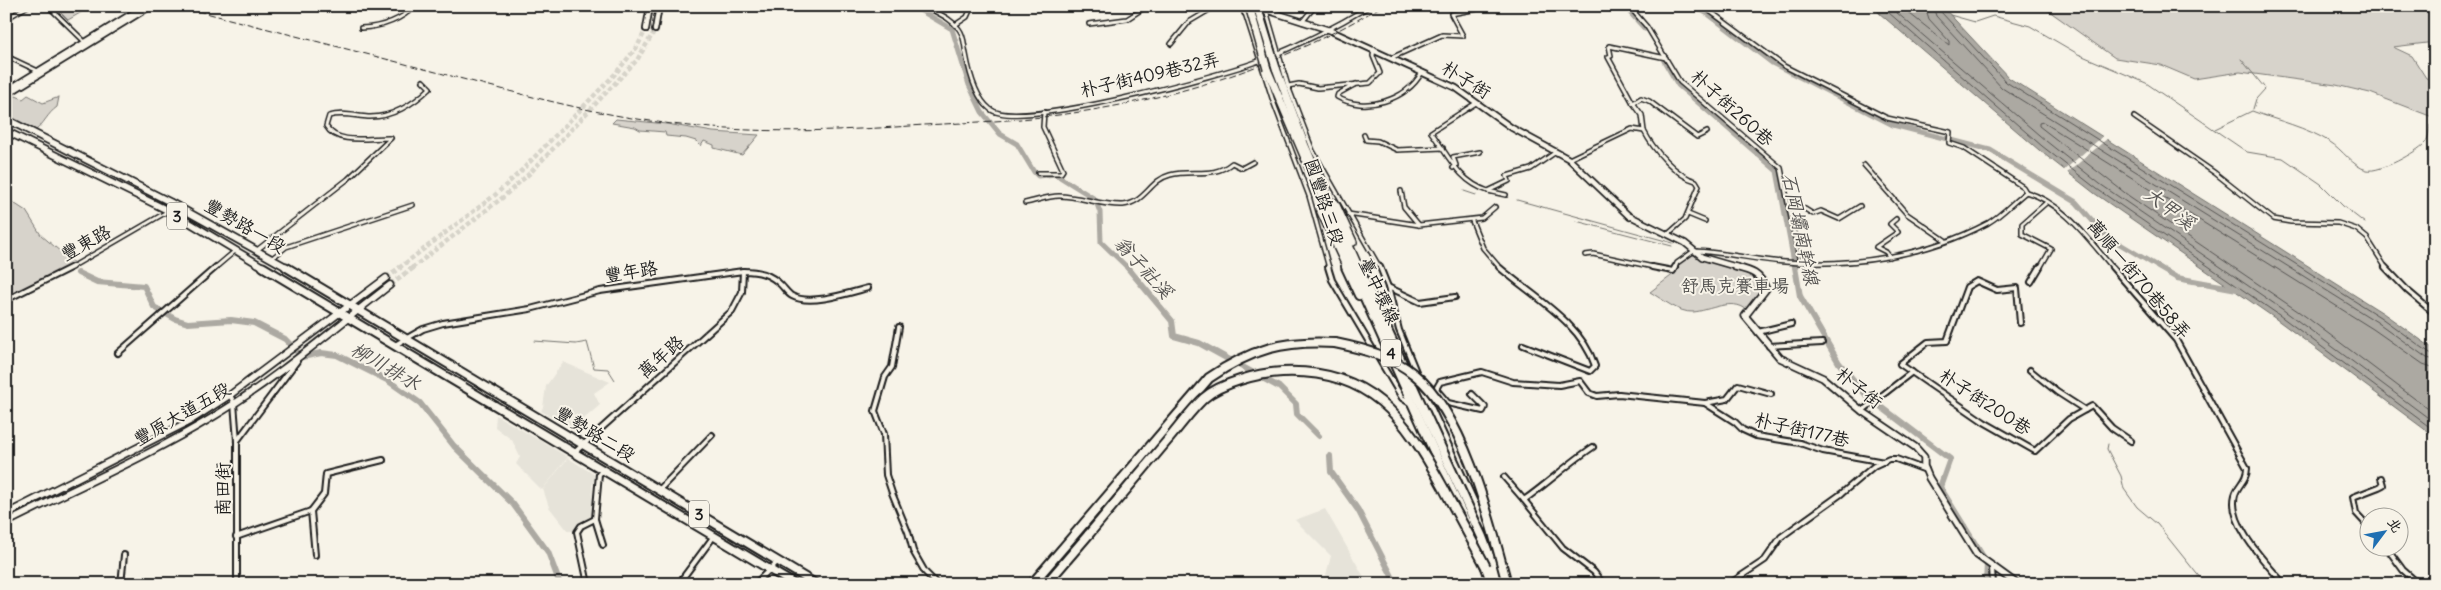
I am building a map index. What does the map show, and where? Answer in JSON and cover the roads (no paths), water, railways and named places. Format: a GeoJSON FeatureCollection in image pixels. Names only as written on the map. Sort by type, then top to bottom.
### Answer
{"type":"FeatureCollection","features":[{"type":"Feature","properties":{"kind":"highway","name":"臺中環線"},"geometry":{"type":"LineString","coordinates":[[1257,6],[1305,146],[1482,537],[1501,584]]}},
{"type":"Feature","properties":{"kind":"highway","name":"臺中環線"},"geometry":{"type":"LineString","coordinates":[[1247,9],[1267,69],[1325,211],[1384,335],[1486,567],[1491,584]]}},
{"type":"Feature","properties":{"kind":"highway"},"geometry":{"type":"LineString","coordinates":[[1288,123],[1327,228],[1413,406]]}},
{"type":"Feature","properties":{"kind":"highway"},"geometry":{"type":"LineString","coordinates":[[1305,146],[1341,214],[1408,370],[1482,534],[1501,584]]}},
{"type":"Feature","properties":{"kind":"highway"},"geometry":{"type":"LineString","coordinates":[[1046,584],[1085,532],[1209,378],[1228,364],[1279,343],[1309,341],[1335,343],[1376,351],[1401,364],[1432,390],[1450,416],[1475,479],[1493,531],[1508,584]]}},
{"type":"Feature","properties":{"kind":"highway"},"geometry":{"type":"LineString","coordinates":[[1032,584],[1085,532],[1205,397],[1245,377],[1274,372],[1301,371],[1333,376],[1351,382],[1374,396],[1395,413],[1426,456],[1486,567]]}},
{"type":"Feature","properties":{"kind":"main road","name":"豐勢路一段"},"geometry":{"type":"LineString","coordinates":[[6,120],[177,206],[359,309]]}},
{"type":"Feature","properties":{"kind":"main road","name":"豐勢路一段"},"geometry":{"type":"LineString","coordinates":[[6,130],[168,212],[349,318]]}},
{"type":"Feature","properties":{"kind":"main road","name":"豐勢路二段"},"geometry":{"type":"LineString","coordinates":[[359,309],[816,584]]}},
{"type":"Feature","properties":{"kind":"main road","name":"豐勢路二段"},"geometry":{"type":"LineString","coordinates":[[349,318],[794,584]]}},
{"type":"Feature","properties":{"kind":"street"},"geometry":{"type":"LineString","coordinates":[[6,19],[28,6]]}},
{"type":"Feature","properties":{"kind":"street"},"geometry":{"type":"LineString","coordinates":[[48,6],[86,44]]}},
{"type":"Feature","properties":{"kind":"street"},"geometry":{"type":"LineString","coordinates":[[6,95],[144,6]]}},
{"type":"Feature","properties":{"kind":"street"},"geometry":{"type":"LineString","coordinates":[[6,91],[151,6]]}},
{"type":"Feature","properties":{"kind":"street"},"geometry":{"type":"LineString","coordinates":[[361,28],[378,28],[398,19],[415,6]]}},
{"type":"Feature","properties":{"kind":"street"},"geometry":{"type":"LineString","coordinates":[[646,29],[650,6]]}},
{"type":"Feature","properties":{"kind":"street"},"geometry":{"type":"LineString","coordinates":[[655,30],[659,6]]}},
{"type":"Feature","properties":{"kind":"street"},"geometry":{"type":"LineString","coordinates":[[924,6],[955,25],[967,17],[972,6]]}},
{"type":"Feature","properties":{"kind":"street"},"geometry":{"type":"LineString","coordinates":[[1089,24],[1113,24],[1141,12],[1146,6]]}},
{"type":"Feature","properties":{"kind":"street"},"geometry":{"type":"LineString","coordinates":[[1171,44],[1186,25],[1205,15],[1216,6]]}},
{"type":"Feature","properties":{"kind":"street","name":"國豐路三段"},"geometry":{"type":"LineString","coordinates":[[1243,6],[1247,9],[1273,101],[1309,196],[1332,280],[1402,398],[1413,406],[1491,584]]}},
{"type":"Feature","properties":{"kind":"street"},"geometry":{"type":"LineString","coordinates":[[1302,22],[1315,6]]}},
{"type":"Feature","properties":{"kind":"street"},"geometry":{"type":"LineString","coordinates":[[1260,60],[1329,30],[1370,6]]}},
{"type":"Feature","properties":{"kind":"street"},"geometry":{"type":"LineString","coordinates":[[1391,58],[1442,35],[1463,36],[1451,14],[1477,9],[1478,6]]}},
{"type":"Feature","properties":{"kind":"street","name":"朴子街260巷"},"geometry":{"type":"LineString","coordinates":[[1629,6],[1647,26],[1680,82],[1781,168],[1800,263]]}},
{"type":"Feature","properties":{"kind":"street","name":"萬順一街70巷58弄"},"geometry":{"type":"LineString","coordinates":[[1703,6],[1784,66],[1887,118],[1950,132],[1949,143],[1971,152],[2023,187],[2026,192],[2036,195],[2065,214],[2176,340],[2247,468],[2248,477],[2236,494],[2234,506],[2239,521],[2250,541],[2284,584]]}},
{"type":"Feature","properties":{"kind":"street"},"geometry":{"type":"LineString","coordinates":[[1247,9],[1265,8]]}},
{"type":"Feature","properties":{"kind":"street","name":"國豐路三段"},"geometry":{"type":"LineString","coordinates":[[1265,8],[1288,86],[1313,151],[1348,214],[1378,262],[1388,287],[1399,330],[1425,394],[1485,523],[1508,584]]}},
{"type":"Feature","properties":{"kind":"street","name":"朴子街"},"geometry":{"type":"LineString","coordinates":[[1265,8],[1329,30],[1456,88],[1512,128],[1569,159],[1628,215],[1643,225],[1694,251]]}},
{"type":"Feature","properties":{"kind":"street","name":"朴子街409巷32弄"},"geometry":{"type":"LineString","coordinates":[[955,25],[963,37],[974,86],[990,109],[997,113],[1044,112],[1141,95],[1194,81],[1260,60]]}},
{"type":"Feature","properties":{"kind":"street"},"geometry":{"type":"LineString","coordinates":[[1666,58],[1656,58],[1628,48],[1609,46],[1611,56],[1608,57],[1611,66],[1626,87],[1633,103],[1639,108],[1645,120],[1644,130],[1652,148],[1688,179],[1696,181],[1699,186],[1688,214],[1668,234]]}},
{"type":"Feature","properties":{"kind":"street"},"geometry":{"type":"LineString","coordinates":[[1288,86],[1299,84],[1318,88],[1370,83],[1380,73],[1373,56],[1374,49]]}},
{"type":"Feature","properties":{"kind":"street"},"geometry":{"type":"LineString","coordinates":[[6,56],[38,71]]}},
{"type":"Feature","properties":{"kind":"street"},"geometry":{"type":"LineString","coordinates":[[1356,84],[1338,94],[1337,98],[1349,103],[1370,105],[1402,93],[1420,77],[1422,72]]}},
{"type":"Feature","properties":{"kind":"street"},"geometry":{"type":"LineString","coordinates":[[257,250],[348,179],[391,138],[344,138],[328,128],[326,121],[329,116],[341,114],[374,117],[404,108],[430,88],[423,81]]}},
{"type":"Feature","properties":{"kind":"street"},"geometry":{"type":"LineString","coordinates":[[1633,103],[1641,98],[1649,101],[1697,138],[1707,132]]}},
{"type":"Feature","properties":{"kind":"street"},"geometry":{"type":"LineString","coordinates":[[1476,103],[1431,132],[1443,148],[1453,168],[1476,187],[1506,195]]}},
{"type":"Feature","properties":{"kind":"street"},"geometry":{"type":"LineString","coordinates":[[1038,173],[1061,173],[1063,170],[1043,127],[1044,112]]}},
{"type":"Feature","properties":{"kind":"street"},"geometry":{"type":"LineString","coordinates":[[2134,117],[2215,173],[2273,219],[2284,222],[2338,222],[2362,233],[2372,243],[2384,265],[2418,302],[2435,314]]}},
{"type":"Feature","properties":{"kind":"street"},"geometry":{"type":"LineString","coordinates":[[1569,159],[1632,129],[1644,130]]}},
{"type":"Feature","properties":{"kind":"street"},"geometry":{"type":"LineString","coordinates":[[1364,135],[1366,140],[1378,141],[1398,150],[1443,148]]}},
{"type":"Feature","properties":{"kind":"street"},"geometry":{"type":"LineString","coordinates":[[1453,168],[1456,165],[1452,158],[1480,152]]}},
{"type":"Feature","properties":{"kind":"street"},"geometry":{"type":"LineString","coordinates":[[1488,191],[1509,181],[1507,176],[1531,169],[1556,152]]}},
{"type":"Feature","properties":{"kind":"street"},"geometry":{"type":"LineString","coordinates":[[1025,202],[1058,196],[1122,205],[1131,204],[1139,202],[1169,175],[1217,173],[1226,169],[1232,163],[1242,168],[1252,162]]}},
{"type":"Feature","properties":{"kind":"street"},"geometry":{"type":"LineString","coordinates":[[1864,165],[1907,214],[1945,240]]}},
{"type":"Feature","properties":{"kind":"street"},"geometry":{"type":"LineString","coordinates":[[1401,191],[1404,207],[1419,226]]}},
{"type":"Feature","properties":{"kind":"street"},"geometry":{"type":"LineString","coordinates":[[1585,255],[1593,254],[1673,271],[1676,263],[1694,251],[1800,263],[1864,262],[1890,258],[1919,250],[1972,230],[2002,214],[2026,192]]}},
{"type":"Feature","properties":{"kind":"street"},"geometry":{"type":"LineString","coordinates":[[2031,282],[2051,250],[2022,234],[2022,224],[2046,203]]}},
{"type":"Feature","properties":{"kind":"street"},"geometry":{"type":"LineString","coordinates":[[271,259],[286,247],[413,205]]}},
{"type":"Feature","properties":{"kind":"street","name":"豐東路"},"geometry":{"type":"LineString","coordinates":[[6,300],[95,255],[177,206]]}},
{"type":"Feature","properties":{"kind":"street"},"geometry":{"type":"LineString","coordinates":[[1789,206],[1805,209],[1813,214],[1821,211],[1839,219],[1860,206]]}},
{"type":"Feature","properties":{"kind":"street"},"geometry":{"type":"LineString","coordinates":[[1348,214],[1419,226],[1472,221],[1482,218],[1495,207]]}},
{"type":"Feature","properties":{"kind":"street"},"geometry":{"type":"LineString","coordinates":[[1688,214],[1705,221]]}},
{"type":"Feature","properties":{"kind":"street","name":"朴子街"},"geometry":{"type":"LineString","coordinates":[[1628,215],[1668,234],[1702,257],[1754,272],[1762,279],[1766,289],[1745,316],[1769,346],[1780,358],[1831,383],[1862,411],[1915,447],[1924,457],[1926,470],[1977,555],[2017,584]]}},
{"type":"Feature","properties":{"kind":"street"},"geometry":{"type":"LineString","coordinates":[[1890,258],[1886,252],[1876,247],[1898,232],[1890,224],[1896,219]]}},
{"type":"Feature","properties":{"kind":"street"},"geometry":{"type":"LineString","coordinates":[[1472,221],[1486,253],[1540,303],[1578,334],[1590,350],[1595,366],[1590,372],[1524,345]]}},
{"type":"Feature","properties":{"kind":"street"},"geometry":{"type":"LineString","coordinates":[[118,353],[186,290],[235,251]]}},
{"type":"Feature","properties":{"kind":"street","name":"豐年路"},"geometry":{"type":"LineString","coordinates":[[395,344],[408,340],[424,330],[443,323],[530,309],[600,291],[743,270],[765,272],[772,276],[790,295],[797,298],[840,294],[868,288]]}},
{"type":"Feature","properties":{"kind":"street","name":"萬年路"},"geometry":{"type":"LineString","coordinates":[[575,452],[732,311],[744,291],[743,270]]}},
{"type":"Feature","properties":{"kind":"street","name":"豐原大道五段"},"geometry":{"type":"LineString","coordinates":[[6,514],[190,421],[230,395],[342,313],[386,278]]}},
{"type":"Feature","properties":{"kind":"street"},"geometry":{"type":"LineString","coordinates":[[1912,372],[1900,364],[1928,342],[1947,341],[1967,287],[1977,282],[2006,292],[2017,288],[2020,323]]}},
{"type":"Feature","properties":{"kind":"street","name":"豐原大道五段"},"geometry":{"type":"LineString","coordinates":[[6,523],[175,439],[234,403],[303,353],[390,285]]}},
{"type":"Feature","properties":{"kind":"street"},"geometry":{"type":"LineString","coordinates":[[1388,287],[1413,302],[1420,304],[1455,297]]}},
{"type":"Feature","properties":{"kind":"street"},"geometry":{"type":"LineString","coordinates":[[1758,332],[1791,324]]}},
{"type":"Feature","properties":{"kind":"street"},"geometry":{"type":"LineString","coordinates":[[899,327],[892,367],[884,377],[875,412],[884,434],[886,474],[892,493],[908,532],[913,551],[925,572],[937,584]]}},
{"type":"Feature","properties":{"kind":"street"},"geometry":{"type":"LineString","coordinates":[[1769,346],[1822,343]]}},
{"type":"Feature","properties":{"kind":"street"},"geometry":{"type":"LineString","coordinates":[[237,441],[303,353]]}},
{"type":"Feature","properties":{"kind":"street"},"geometry":{"type":"LineString","coordinates":[[2030,370],[2057,392],[2085,410]]}},
{"type":"Feature","properties":{"kind":"street","name":"朴子街177巷"},"geometry":{"type":"LineString","coordinates":[[1436,389],[1440,382],[1482,372],[1513,382],[1558,385],[1580,381],[1589,393],[1596,396],[1604,397],[1619,394],[1705,403],[1735,422],[1743,430],[1756,436],[1800,442],[1823,451],[1884,462],[1896,458],[1926,470]]}},
{"type":"Feature","properties":{"kind":"street","name":"朴子街200巷"},"geometry":{"type":"LineString","coordinates":[[1862,411],[1912,372],[1984,422],[2035,451],[2069,419],[2092,406],[2112,428],[2131,441]]}},
{"type":"Feature","properties":{"kind":"street"},"geometry":{"type":"LineString","coordinates":[[1705,403],[1727,399],[1738,385],[1771,394]]}},
{"type":"Feature","properties":{"kind":"street"},"geometry":{"type":"LineString","coordinates":[[1425,394],[1436,389],[1448,403],[1483,411],[1485,407],[1472,394]]}},
{"type":"Feature","properties":{"kind":"street","name":"南田街"},"geometry":{"type":"LineString","coordinates":[[230,395],[234,403],[237,441],[237,584]]}},
{"type":"Feature","properties":{"kind":"street"},"geometry":{"type":"LineString","coordinates":[[659,490],[712,435]]}},
{"type":"Feature","properties":{"kind":"street"},"geometry":{"type":"LineString","coordinates":[[1524,500],[1552,480],[1568,464],[1593,447]]}},
{"type":"Feature","properties":{"kind":"street"},"geometry":{"type":"LineString","coordinates":[[236,537],[311,511],[324,494],[326,474],[383,460]]}},
{"type":"Feature","properties":{"kind":"street"},"geometry":{"type":"LineString","coordinates":[[1729,584],[1765,560],[1781,537],[1841,494],[1847,485],[1884,462]]}},
{"type":"Feature","properties":{"kind":"street"},"geometry":{"type":"LineString","coordinates":[[603,545],[596,519],[599,474],[604,470]]}},
{"type":"Feature","properties":{"kind":"street"},"geometry":{"type":"LineString","coordinates":[[1504,477],[1562,548],[1573,558],[1584,562],[1596,573],[1603,584]]}},
{"type":"Feature","properties":{"kind":"street"},"geometry":{"type":"LineString","coordinates":[[2358,515],[2352,497],[2358,492],[2378,489],[2383,485],[2382,478]]}},
{"type":"Feature","properties":{"kind":"street"},"geometry":{"type":"LineString","coordinates":[[311,511],[315,555]]}},
{"type":"Feature","properties":{"kind":"street"},"geometry":{"type":"LineString","coordinates":[[588,584],[577,532],[581,526],[596,519]]}},
{"type":"Feature","properties":{"kind":"street"},"geometry":{"type":"LineString","coordinates":[[682,579],[714,536]]}},
{"type":"Feature","properties":{"kind":"street"},"geometry":{"type":"LineString","coordinates":[[121,584],[124,556]]}},
{"type":"Feature","properties":{"kind":"street"},"geometry":{"type":"LineString","coordinates":[[2394,558],[2403,570],[2419,584]]}},
{"type":"Feature","properties":{"kind":"street"},"geometry":{"type":"LineString","coordinates":[[755,584],[778,561]]}},
{"type":"Feature","properties":{"kind":"street"},"geometry":{"type":"LineString","coordinates":[[1990,566],[1993,584]]}},
{"type":"Feature","properties":{"kind":"water","name":"大甲溪"},"geometry":{"type":"Polygon","coordinates":[[[1875,6],[1942,6],[2009,78],[2383,313],[2435,350],[2435,437],[2276,319],[2094,193],[2039,150],[1879,13],[1875,6]]]}},
{"type":"Feature","properties":{"kind":"waterway","name":"翁子社溪"},"geometry":{"type":"LineString","coordinates":[[913,6],[952,29],[969,85],[982,112],[1000,134],[1017,144],[1034,172],[1038,176],[1055,174],[1095,199],[1100,212],[1101,242],[1127,267]]}},
{"type":"Feature","properties":{"kind":"waterway","name":"石岡壩南幹線"},"geometry":{"type":"LineString","coordinates":[[1624,6],[1645,29]]}},
{"type":"Feature","properties":{"kind":"waterway"},"geometry":{"type":"LineString","coordinates":[[1694,6],[1708,14],[1772,63],[1893,125],[1990,150],[2076,202],[2105,235],[2160,268]]}},
{"type":"Feature","properties":{"kind":"waterway"},"geometry":{"type":"LineString","coordinates":[[1950,15],[1975,22],[1993,16],[2030,26],[2078,54],[2146,83],[2247,152],[2283,158],[2321,184],[2343,206],[2365,223]]}},
{"type":"Feature","properties":{"kind":"waterway"},"geometry":{"type":"LineString","coordinates":[[2241,59],[2264,87]]}},
{"type":"Feature","properties":{"kind":"waterway","name":"石岡壩南幹線"},"geometry":{"type":"LineString","coordinates":[[1664,61],[1678,85],[1777,171],[1795,268]]}},
{"type":"Feature","properties":{"kind":"waterway"},"geometry":{"type":"LineString","coordinates":[[2253,109],[2256,99],[2265,89]]}},
{"type":"Feature","properties":{"kind":"waterway"},"geometry":{"type":"LineString","coordinates":[[2215,129],[2252,111],[2302,128],[2321,137],[2334,145],[2352,162],[2367,170],[2373,170],[2398,161],[2421,147],[2427,139],[2430,125],[2435,123]]}},
{"type":"Feature","properties":{"kind":"waterway"},"geometry":{"type":"LineString","coordinates":[[1464,191],[1476,195]]}},
{"type":"Feature","properties":{"kind":"waterway"},"geometry":{"type":"LineString","coordinates":[[1517,200],[1673,243]]}},
{"type":"Feature","properties":{"kind":"waterway"},"geometry":{"type":"LineString","coordinates":[[1576,221],[1672,246]]}},
{"type":"Feature","properties":{"kind":"waterway","name":"翁子社溪"},"geometry":{"type":"LineString","coordinates":[[1127,267],[1172,321],[1174,336],[1199,343],[1279,387],[1296,404],[1297,414],[1319,436]]}},
{"type":"Feature","properties":{"kind":"waterway","name":"石岡壩南幹線"},"geometry":{"type":"LineString","coordinates":[[1795,267],[1800,296],[1839,363],[1867,396],[1950,459],[1940,487],[1987,563],[1986,584]]}},
{"type":"Feature","properties":{"kind":"waterway"},"geometry":{"type":"LineString","coordinates":[[2158,267],[2177,278],[2237,289]]}},
{"type":"Feature","properties":{"kind":"waterway","name":"柳川排水"},"geometry":{"type":"LineString","coordinates":[[78,273],[97,282],[144,286],[154,307],[175,319],[188,323],[231,320],[254,323],[285,339],[302,357],[321,353],[337,355],[387,380],[420,403],[454,446],[513,504],[548,552],[560,584]]}},
{"type":"Feature","properties":{"kind":"waterway"},"geometry":{"type":"LineString","coordinates":[[534,341],[576,344],[587,342],[594,368],[608,369],[615,380]]}},
{"type":"Feature","properties":{"kind":"waterway"},"geometry":{"type":"LineString","coordinates":[[2108,444],[2107,449],[2121,476],[2124,489],[2137,507],[2157,524],[2205,584]]}},
{"type":"Feature","properties":{"kind":"waterway","name":"翁子社溪"},"geometry":{"type":"LineString","coordinates":[[1330,456],[1331,472],[1358,510],[1396,584]]}},
{"type":"Feature","properties":{"kind":"tunnel"},"geometry":{"type":"LineString","coordinates":[[399,268],[495,195],[521,171],[615,74],[637,47],[646,29]]}},
{"type":"Feature","properties":{"kind":"tunnel"},"geometry":{"type":"LineString","coordinates":[[412,268],[502,198],[530,173],[637,60],[655,30]]}},
{"type":"Feature","properties":{"kind":"tunnel"},"geometry":{"type":"LineString","coordinates":[[386,278],[401,267]]}},
{"type":"Feature","properties":{"kind":"tunnel"},"geometry":{"type":"LineString","coordinates":[[390,285],[414,267]]}},
{"type":"Feature","properties":{"kind":"railway"},"geometry":{"type":"LineString","coordinates":[[179,6],[511,92],[591,110],[679,125],[784,131],[1013,120],[1088,111],[1132,103],[1218,80],[1260,65],[1301,48],[1382,6]]}},
{"type":"Feature","properties":{"kind":"park label","name":"舒馬克賽車場"},"geometry":{"type":"Point","coordinates":[1735,286]}}]}
